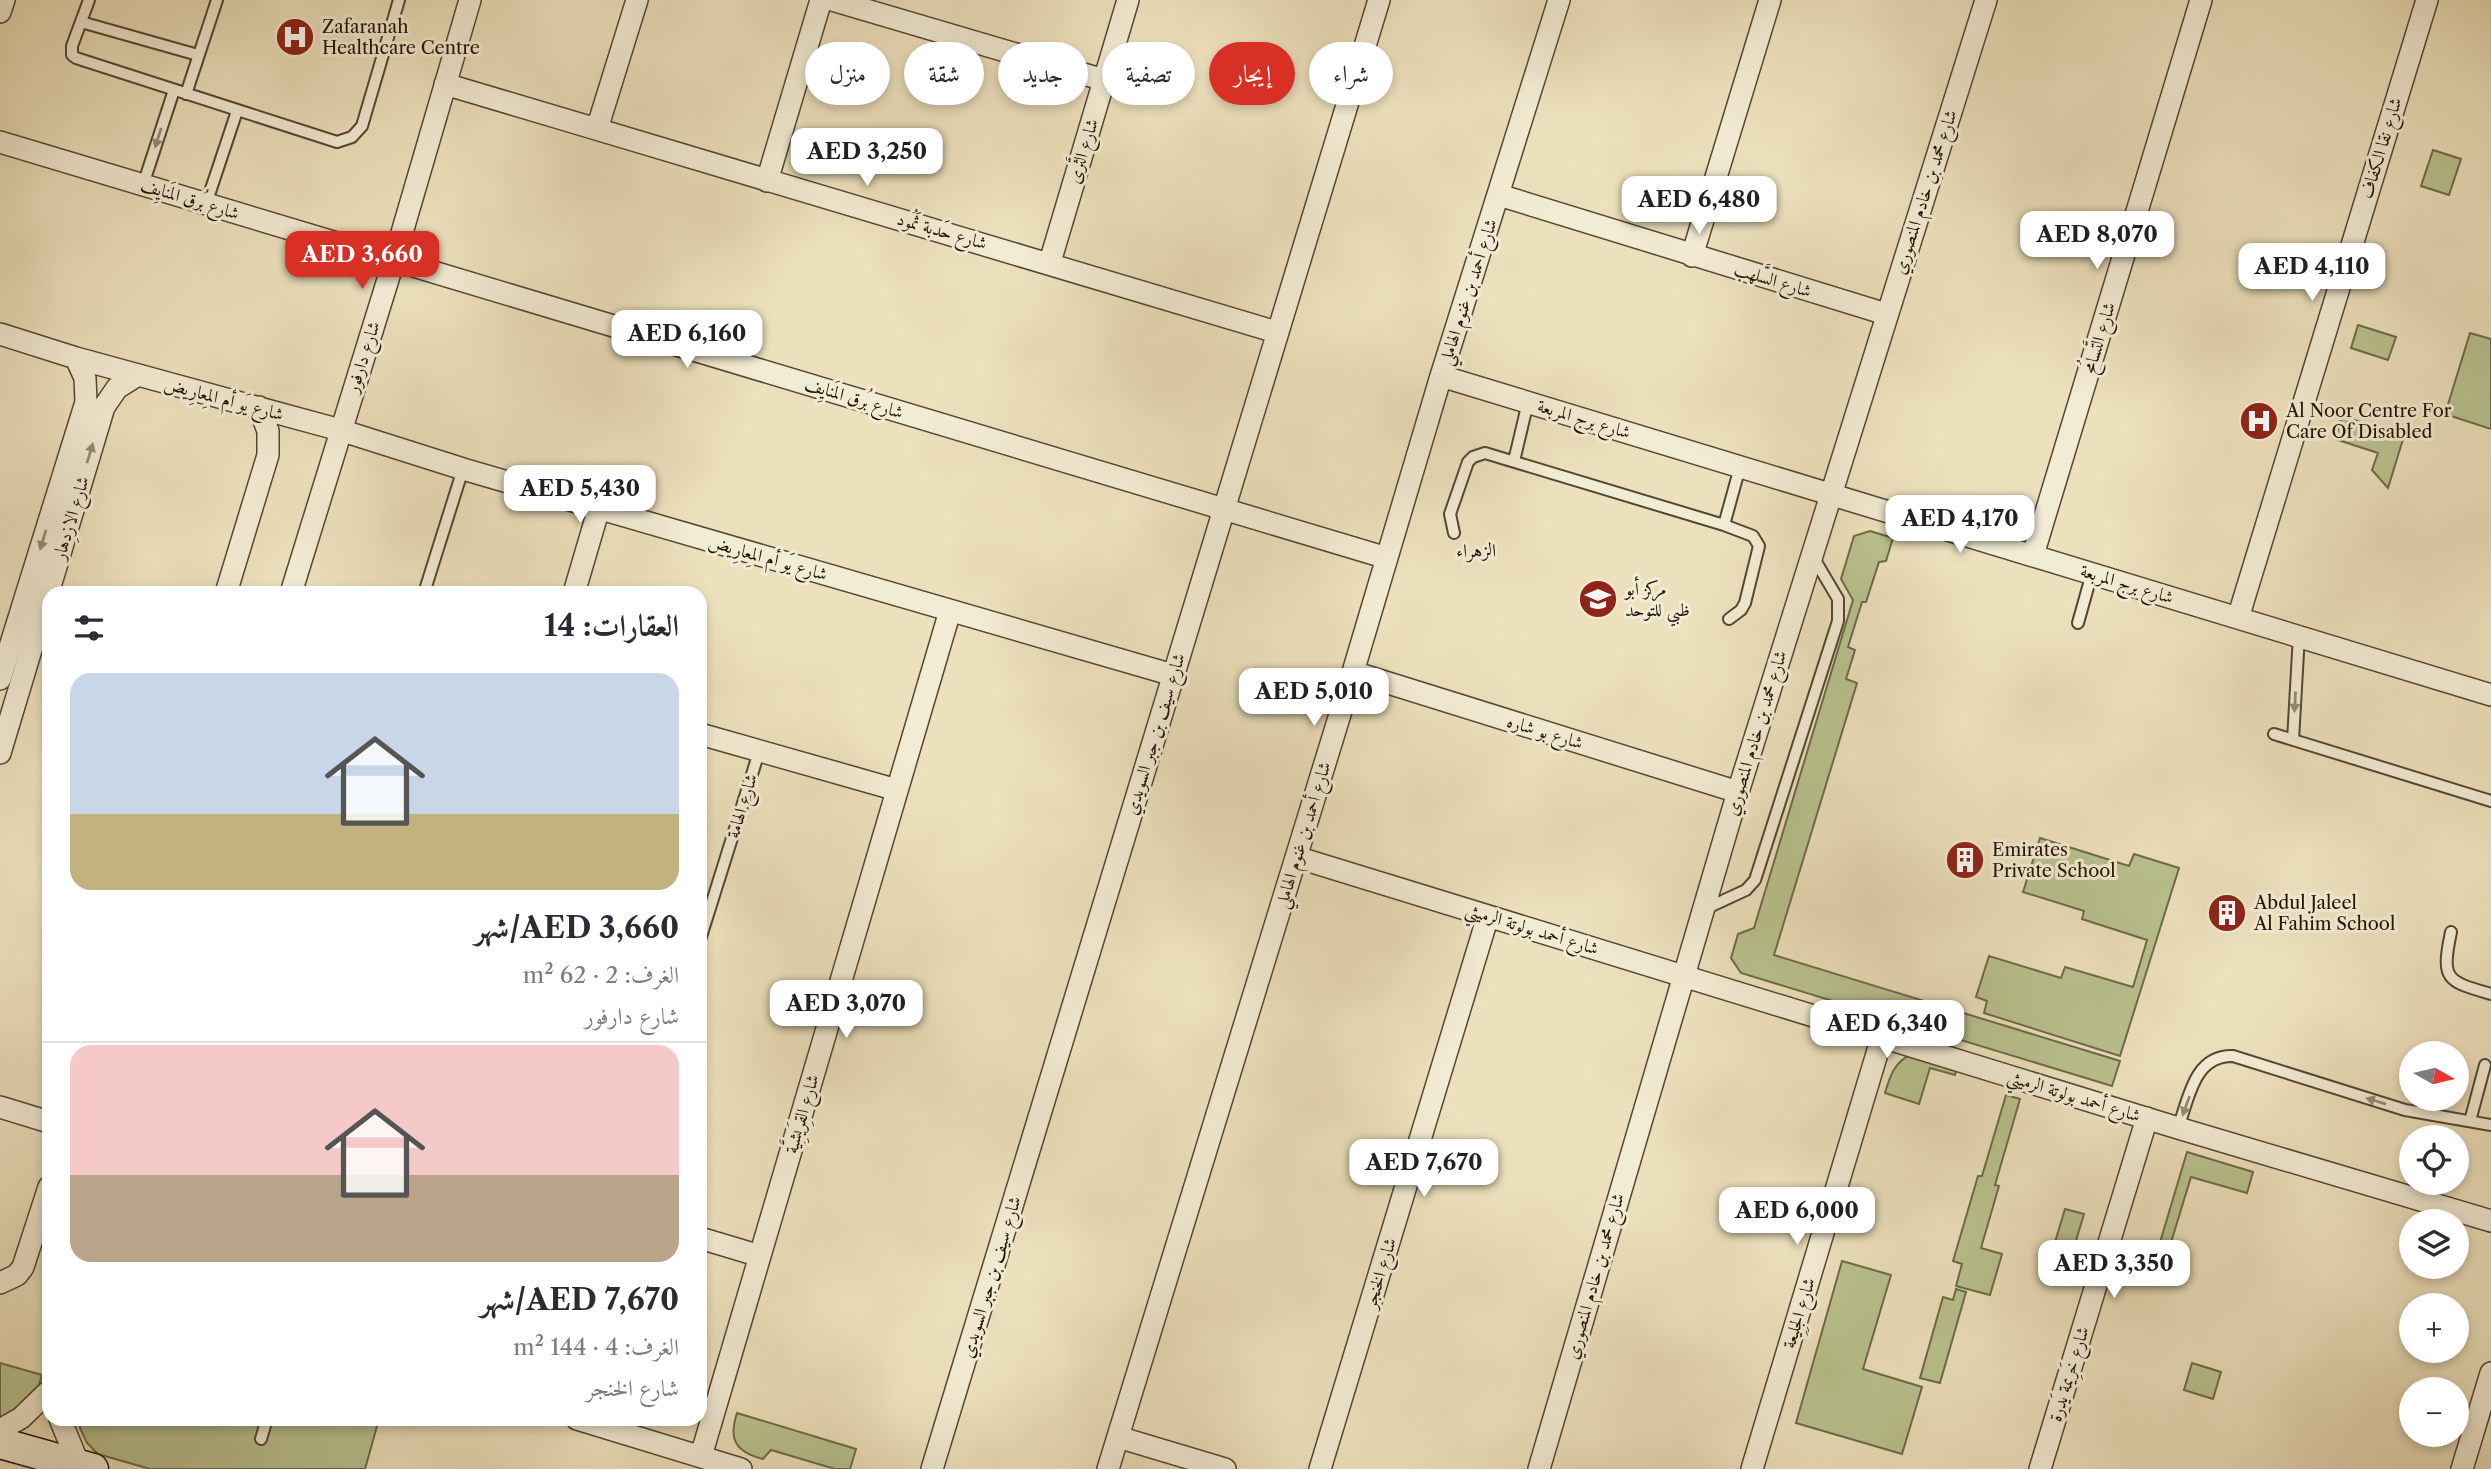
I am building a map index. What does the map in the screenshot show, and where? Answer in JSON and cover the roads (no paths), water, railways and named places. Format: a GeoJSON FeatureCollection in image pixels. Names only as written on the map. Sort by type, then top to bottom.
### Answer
{"type":"FeatureCollection","features":[{"type":"Feature","properties":{"kind":"main road"},"geometry":{"type":"LineString","coordinates":[[0,1443],[86,1467]]}},
{"type":"Feature","properties":{"kind":"street"},"geometry":{"type":"LineString","coordinates":[[0,12],[4,0]]}},
{"type":"Feature","properties":{"kind":"street","name":"شارع دارفور"},"geometry":{"type":"LineString","coordinates":[[293,586],[394,260],[470,0]]}},
{"type":"Feature","properties":{"kind":"street"},"geometry":{"type":"LineString","coordinates":[[597,129],[636,0]]}},
{"type":"Feature","properties":{"kind":"street"},"geometry":{"type":"LineString","coordinates":[[767,181],[821,0]]}},
{"type":"Feature","properties":{"kind":"street"},"geometry":{"type":"LineString","coordinates":[[832,0],[1102,79]]}},
{"type":"Feature","properties":{"kind":"street","name":"شارع الثَّرى"},"geometry":{"type":"LineString","coordinates":[[1115,42],[1128,0]]}},
{"type":"Feature","properties":{"kind":"street","name":"شارع سيف بن جبر السويدي"},"geometry":{"type":"LineString","coordinates":[[932,1469],[1276,331],[1379,0]]}},
{"type":"Feature","properties":{"kind":"street","name":"شارع أحمد بن غنوم الهاملي"},"geometry":{"type":"LineString","coordinates":[[1108,1469],[1441,376],[1559,0]]}},
{"type":"Feature","properties":{"kind":"street"},"geometry":{"type":"LineString","coordinates":[[1692,256],[1770,0]]}},
{"type":"Feature","properties":{"kind":"street","name":"شارع محمد بن خادم المنصوري"},"geometry":{"type":"LineString","coordinates":[[1539,1469],[1702,910],[1829,495],[1986,0]]}},
{"type":"Feature","properties":{"kind":"street","name":"شارع التَّسامُح"},"geometry":{"type":"LineString","coordinates":[[2033,555],[2201,0]]}},
{"type":"Feature","properties":{"kind":"street","name":"شارع نقا الكفاف"},"geometry":{"type":"LineString","coordinates":[[2238,618],[2427,0]]}},
{"type":"Feature","properties":{"kind":"street","name":"شارع حَدبة ثَمُود"},"geometry":{"type":"LineString","coordinates":[[445,84],[1276,331]]}},
{"type":"Feature","properties":{"kind":"street","name":"شارع الثَّرى"},"geometry":{"type":"LineString","coordinates":[[1050,262],[1102,87]]}},
{"type":"Feature","properties":{"kind":"street","name":"شارع بُرق المَنايِف"},"geometry":{"type":"LineString","coordinates":[[0,142],[1387,558]]}},
{"type":"Feature","properties":{"kind":"street","name":"شارع السَّلهب"},"geometry":{"type":"LineString","coordinates":[[1499,195],[1886,314]]}},
{"type":"Feature","properties":{"kind":"street","name":"شارع يَو أم المِعارِيض"},"geometry":{"type":"LineString","coordinates":[[0,334],[136,376],[340,430],[463,469],[1173,675]]}},
{"type":"Feature","properties":{"kind":"street","name":"شارع الازدِهار"},"geometry":{"type":"LineString","coordinates":[[0,679],[86,402],[85,378],[76,358]]}},
{"type":"Feature","properties":{"kind":"street","name":"شارع الازدِهار"},"geometry":{"type":"LineString","coordinates":[[50,586],[104,407],[117,388],[136,376]]}},
{"type":"Feature","properties":{"kind":"street","name":"شارع برج المربعة"},"geometry":{"type":"LineString","coordinates":[[1441,376],[2491,695]]}},
{"type":"Feature","properties":{"kind":"street"},"geometry":{"type":"LineString","coordinates":[[228,586],[268,455],[268,431],[259,407]]}},
{"type":"Feature","properties":{"kind":"street"},"geometry":{"type":"LineString","coordinates":[[576,586],[599,508]]}},
{"type":"Feature","properties":{"kind":"street","name":"شارع القِرَيشِيَّة"},"geometry":{"type":"LineString","coordinates":[[701,1456],[950,611]]}},
{"type":"Feature","properties":{"kind":"street","name":"شارع الازدِهار"},"geometry":{"type":"LineString","coordinates":[[0,753],[42,613]]}},
{"type":"Feature","properties":{"kind":"street","name":"شارع بو شاره"},"geometry":{"type":"LineString","coordinates":[[1353,672],[1738,792]]}},
{"type":"Feature","properties":{"kind":"street","name":"شارع الهامة"},"geometry":{"type":"LineString","coordinates":[[707,736],[897,790]]}},
{"type":"Feature","properties":{"kind":"street","name":"شارع أحمد بولوتة الرميثي"},"geometry":{"type":"LineString","coordinates":[[1296,857],[2491,1222]]}},
{"type":"Feature","properties":{"kind":"street","name":"شارع الخنجر"},"geometry":{"type":"LineString","coordinates":[[1320,1469],[1488,916]]}},
{"type":"Feature","properties":{"kind":"street","name":"شارع الجِلِيعة"},"geometry":{"type":"LineString","coordinates":[[1752,1469],[1882,1037]]}},
{"type":"Feature","properties":{"kind":"street"},"geometry":{"type":"LineString","coordinates":[[0,1107],[42,1120]]}},
{"type":"Feature","properties":{"kind":"street","name":"شارع خَرِيمة يَدرة"},"geometry":{"type":"LineString","coordinates":[[2040,1469],[2147,1118]]}},
{"type":"Feature","properties":{"kind":"street"},"geometry":{"type":"LineString","coordinates":[[0,1283],[17,1275],[23,1267],[42,1209]]}},
{"type":"Feature","properties":{"kind":"street"},"geometry":{"type":"LineString","coordinates":[[707,1240],[761,1255]]}},
{"type":"Feature","properties":{"kind":"street"},"geometry":{"type":"LineString","coordinates":[[2462,1469],[2491,1373]]}},
{"type":"Feature","properties":{"kind":"street"},"geometry":{"type":"LineString","coordinates":[[0,1430],[21,1418],[42,1398]]}},
{"type":"Feature","properties":{"kind":"street"},"geometry":{"type":"LineString","coordinates":[[64,1426],[86,1467]]}},
{"type":"Feature","properties":{"kind":"street"},"geometry":{"type":"LineString","coordinates":[[600,1426],[741,1469]]}},
{"type":"Feature","properties":{"kind":"street"},"geometry":{"type":"LineString","coordinates":[[1118,1437],[1224,1469]]}},
{"type":"Feature","properties":{"kind":"lane"},"geometry":{"type":"LineString","coordinates":[[89,0],[71,50],[76,58],[337,142],[352,137],[362,126],[400,0]]}},
{"type":"Feature","properties":{"kind":"lane"},"geometry":{"type":"LineString","coordinates":[[186,94],[217,0]]}},
{"type":"Feature","properties":{"kind":"lane"},"geometry":{"type":"LineString","coordinates":[[81,22],[198,55]]}},
{"type":"Feature","properties":{"kind":"lane"},"geometry":{"type":"LineString","coordinates":[[144,185],[174,90]]}},
{"type":"Feature","properties":{"kind":"lane"},"geometry":{"type":"LineString","coordinates":[[206,204],[237,111]]}},
{"type":"Feature","properties":{"kind":"lane"},"geometry":{"type":"LineString","coordinates":[[1514,461],[1528,402]]}},
{"type":"Feature","properties":{"kind":"lane"},"geometry":{"type":"LineString","coordinates":[[1454,533],[1450,514],[1468,462],[1485,453],[1724,525],[1753,536],[1759,546],[1745,603],[1736,615],[1729,619]]}},
{"type":"Feature","properties":{"kind":"lane"},"geometry":{"type":"LineString","coordinates":[[1724,525],[1740,467]]}},
{"type":"Feature","properties":{"kind":"lane"},"geometry":{"type":"LineString","coordinates":[[426,586],[463,469]]}},
{"type":"Feature","properties":{"kind":"lane"},"geometry":{"type":"LineString","coordinates":[[1702,910],[1746,890],[1755,880],[1838,621],[1838,599],[1812,554]]}},
{"type":"Feature","properties":{"kind":"lane"},"geometry":{"type":"LineString","coordinates":[[2078,623],[2092,573]]}},
{"type":"Feature","properties":{"kind":"lane"},"geometry":{"type":"LineString","coordinates":[[2293,740],[2299,635]]}},
{"type":"Feature","properties":{"kind":"lane"},"geometry":{"type":"LineString","coordinates":[[2274,734],[2491,801]]}},
{"type":"Feature","properties":{"kind":"lane","name":"شارع الهامة"},"geometry":{"type":"LineString","coordinates":[[707,918],[759,752]]}},
{"type":"Feature","properties":{"kind":"lane"},"geometry":{"type":"LineString","coordinates":[[2451,932],[2445,961],[2450,976],[2461,985],[2491,994]]}},
{"type":"Feature","properties":{"kind":"lane"},"geometry":{"type":"LineString","coordinates":[[2178,1128],[2200,1070],[2211,1060],[2226,1055],[2405,1110],[2491,1125]]}},
{"type":"Feature","properties":{"kind":"lane"},"geometry":{"type":"LineString","coordinates":[[2470,1121],[2485,1065]]}},
{"type":"Feature","properties":{"kind":"lane"},"geometry":{"type":"LineString","coordinates":[[261,1439],[265,1426]]}},
{"type":"Feature","properties":{"kind":"place","name":"Zafaranah Healthcare Centre"},"geometry":{"type":"Point","coordinates":[295,37]}},
{"type":"Feature","properties":{"kind":"place","name":"Al Noor Centre For Care Of Disabled"},"geometry":{"type":"Point","coordinates":[2259,421]}},
{"type":"Feature","properties":{"kind":"place","name":"مركز أبو ظبي للتوحد"},"geometry":{"type":"Point","coordinates":[1598,599]}},
{"type":"Feature","properties":{"kind":"place","name":"Emirates Private School"},"geometry":{"type":"Point","coordinates":[1965,860]}},
{"type":"Feature","properties":{"kind":"place","name":"Abdul Jaleel Al Fahim School"},"geometry":{"type":"Point","coordinates":[2227,913]}},
{"type":"Feature","properties":{"kind":"district","name":"الزهراء"},"geometry":{"type":"Point","coordinates":[1476,550]}}]}
